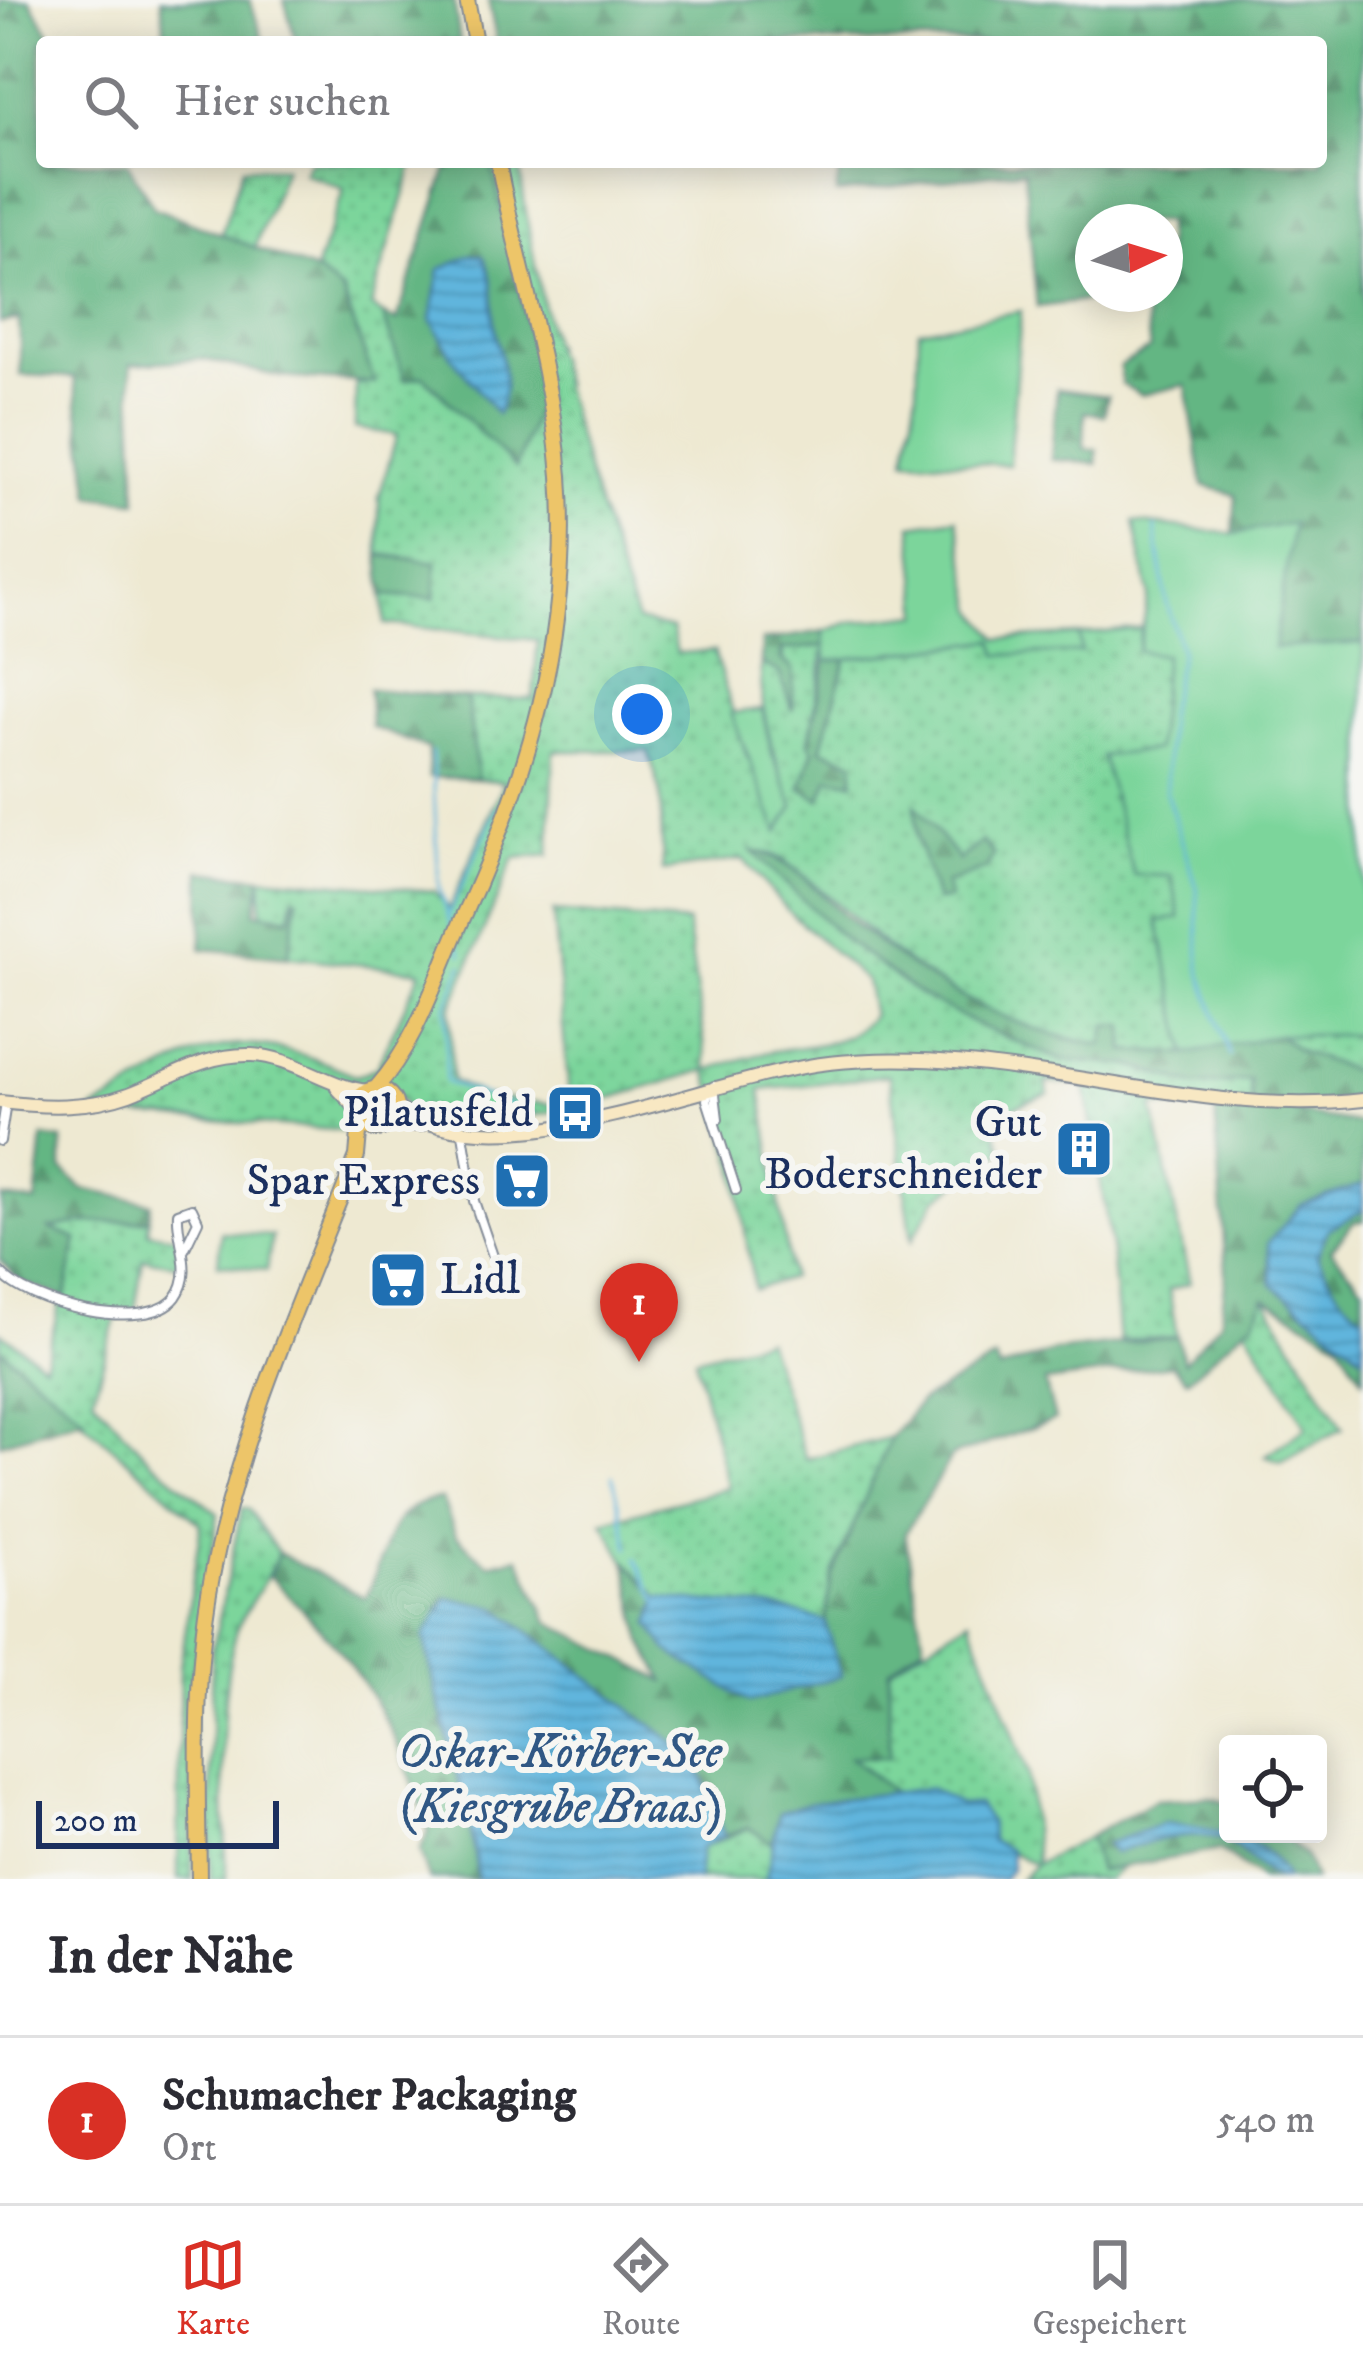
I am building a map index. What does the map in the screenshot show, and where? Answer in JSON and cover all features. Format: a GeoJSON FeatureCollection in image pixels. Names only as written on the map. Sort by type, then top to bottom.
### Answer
{"type":"FeatureCollection","features":[{"type":"Feature","properties":{"kind":"main road"},"geometry":{"type":"LineString","coordinates":[[467,0],[475,36]]}},
{"type":"Feature","properties":{"kind":"main road"},"geometry":{"type":"LineString","coordinates":[[199,1879],[202,1652],[220,1542],[244,1457],[357,1156],[358,1115],[398,1057],[462,920],[526,767],[552,668],[561,583],[560,473],[499,168]]}},
{"type":"Feature","properties":{"kind":"main road"},"geometry":{"type":"LineString","coordinates":[[3,1102],[61,1107],[100,1101],[216,1058],[253,1055],[285,1060],[331,1084],[371,1090],[428,1126]]}},
{"type":"Feature","properties":{"kind":"main road"},"geometry":{"type":"LineString","coordinates":[[357,1156],[384,1127],[394,1101],[398,1057]]}},
{"type":"Feature","properties":{"kind":"main road"},"geometry":{"type":"LineString","coordinates":[[331,1084],[358,1115],[384,1127],[428,1126],[463,1134],[550,1128],[775,1071],[893,1059],[1011,1065],[1280,1103],[1363,1100]]}},
{"type":"Feature","properties":{"kind":"street"},"geometry":{"type":"LineString","coordinates":[[712,1085],[712,1114]]}},
{"type":"Feature","properties":{"kind":"street"},"geometry":{"type":"LineString","coordinates":[[712,1085],[736,1190]]}},
{"type":"Feature","properties":{"kind":"street"},"geometry":{"type":"LineString","coordinates":[[684,1094],[712,1114],[719,1126]]}},
{"type":"Feature","properties":{"kind":"street"},"geometry":{"type":"LineString","coordinates":[[0,1141],[3,1102]]}},
{"type":"Feature","properties":{"kind":"street"},"geometry":{"type":"LineString","coordinates":[[463,1134],[474,1201],[505,1291]]}},
{"type":"Feature","properties":{"kind":"street"},"geometry":{"type":"LineString","coordinates":[[0,1272],[19,1288],[63,1303],[140,1317],[164,1308],[176,1296],[184,1278],[178,1213],[192,1208],[198,1220],[184,1250]]}},
{"type":"Feature","properties":{"kind":"green space"},"geometry":{"type":"Polygon","coordinates":[[[0,0],[30,0],[51,36],[36,36],[36,168],[131,168],[154,208],[315,271],[342,292],[375,383],[282,377],[203,359],[131,364],[137,501],[91,496],[74,377],[21,375],[19,319],[0,323],[0,0]]]}},
{"type":"Feature","properties":{"kind":"green space"},"geometry":{"type":"Polygon","coordinates":[[[161,0],[250,0],[262,36],[165,36],[161,0]]]}},
{"type":"Feature","properties":{"kind":"green space"},"geometry":{"type":"Polygon","coordinates":[[[284,0],[454,0],[459,36],[294,36],[284,0]]]}},
{"type":"Feature","properties":{"kind":"green space"},"geometry":{"type":"Polygon","coordinates":[[[488,0],[1363,0],[1363,643],[1273,649],[1233,534],[1236,495],[1203,485],[1186,385],[1141,395],[1122,384],[1120,366],[1150,349],[1145,312],[1183,312],[1183,204],[1075,204],[1075,302],[1037,307],[1024,170],[836,193],[840,168],[1327,168],[1327,36],[496,36],[488,0]]]}},
{"type":"Feature","properties":{"kind":"green space"},"geometry":{"type":"Polygon","coordinates":[[[243,168],[285,168],[254,249],[221,235],[243,168]]]}},
{"type":"Feature","properties":{"kind":"green space"},"geometry":{"type":"Polygon","coordinates":[[[306,168],[412,168],[371,306],[383,315],[405,379],[423,376],[515,467],[542,393],[492,168],[520,168],[538,280],[565,395],[637,621],[672,629],[677,653],[714,651],[747,757],[794,806],[762,701],[761,663],[779,672],[792,710],[782,649],[825,646],[809,743],[814,750],[801,788],[828,778],[853,781],[821,749],[846,659],[995,640],[1081,651],[1079,635],[1141,628],[1138,650],[1164,654],[1156,751],[1103,756],[1172,875],[1181,919],[1159,922],[1187,1054],[1125,1051],[1125,1026],[1107,1025],[1103,1045],[1057,1036],[993,1012],[912,966],[780,858],[754,852],[845,940],[920,995],[984,1028],[1061,1060],[1128,1065],[1197,1085],[1250,1080],[1252,1110],[1153,1106],[1190,1283],[1169,1290],[1177,1337],[1119,1341],[1111,1247],[1085,1085],[1046,1082],[1049,1094],[991,1115],[1003,1151],[936,1199],[912,1240],[889,1075],[761,1090],[791,1278],[754,1289],[735,1166],[707,1070],[595,1102],[538,1115],[509,1118],[408,1109],[399,1098],[349,1131],[90,1112],[191,1057],[218,1048],[276,1048],[357,1076],[377,1067],[421,971],[288,957],[298,899],[293,898],[290,917],[261,914],[262,877],[434,891],[449,909],[504,782],[478,779],[467,698],[533,699],[538,640],[385,624],[383,595],[435,598],[435,562],[379,554],[379,497],[397,435],[355,428],[356,384],[374,383],[343,292],[315,271],[344,189],[304,173],[306,168]],[[554,751],[549,855],[514,858],[450,1010],[452,1080],[484,1096],[570,1107],[553,912],[687,923],[708,1070],[840,1039],[873,1015],[866,981],[787,910],[743,859],[663,871],[660,790],[648,751],[554,751]]]}},
{"type":"Feature","properties":{"kind":"green space"},"geometry":{"type":"Polygon","coordinates":[[[447,168],[492,168],[542,393],[516,468],[423,376],[405,380],[383,315],[397,321],[447,168]]]}},
{"type":"Feature","properties":{"kind":"green space"},"geometry":{"type":"Polygon","coordinates":[[[1021,311],[1009,465],[906,459],[917,391],[919,330],[1021,311]]]}},
{"type":"Feature","properties":{"kind":"green space"},"geometry":{"type":"Polygon","coordinates":[[[1057,389],[1108,396],[1104,415],[1085,412],[1084,448],[1097,450],[1097,464],[1051,459],[1057,389]]]}},
{"type":"Feature","properties":{"kind":"green space"},"geometry":{"type":"Polygon","coordinates":[[[957,518],[976,610],[999,639],[1079,635],[1081,652],[998,655],[994,640],[826,661],[824,631],[851,622],[921,614],[912,525],[957,518]]]}},
{"type":"Feature","properties":{"kind":"green space"},"geometry":{"type":"Polygon","coordinates":[[[1134,522],[1233,534],[1293,523],[1274,648],[1363,643],[1363,1035],[1278,1035],[1187,1054],[1158,921],[1180,918],[1172,876],[1134,875],[1102,756],[1156,750],[1164,655],[1138,651],[1149,595],[1134,522]]]}},
{"type":"Feature","properties":{"kind":"green space"},"geometry":{"type":"Polygon","coordinates":[[[379,555],[436,562],[435,598],[383,595],[379,555]]]}},
{"type":"Feature","properties":{"kind":"green space"},"geometry":{"type":"Polygon","coordinates":[[[824,631],[825,646],[782,650],[781,659],[793,669],[793,711],[779,672],[761,663],[762,641],[824,631]]]}},
{"type":"Feature","properties":{"kind":"green space"},"geometry":{"type":"Polygon","coordinates":[[[846,659],[821,749],[854,761],[853,782],[829,778],[820,799],[801,788],[814,750],[809,743],[826,661],[846,659]]]}},
{"type":"Feature","properties":{"kind":"green space"},"geometry":{"type":"Polygon","coordinates":[[[369,689],[467,698],[478,779],[429,777],[428,748],[371,727],[369,689]]]}},
{"type":"Feature","properties":{"kind":"green space"},"geometry":{"type":"Polygon","coordinates":[[[762,709],[772,754],[794,806],[778,832],[731,713],[762,709]]]}},
{"type":"Feature","properties":{"kind":"green space"},"geometry":{"type":"Polygon","coordinates":[[[915,805],[959,860],[982,841],[994,855],[986,869],[945,884],[950,899],[936,901],[917,838],[915,805]]]}},
{"type":"Feature","properties":{"kind":"green space"},"geometry":{"type":"Polygon","coordinates":[[[752,851],[794,870],[855,925],[911,966],[1002,1017],[1102,1045],[1107,1025],[1125,1026],[1125,1051],[1187,1054],[1278,1035],[1301,1052],[1363,1074],[1363,1096],[1292,1112],[1363,1124],[1363,1184],[1302,1205],[1272,1284],[1363,1356],[1363,1379],[1338,1341],[1265,1298],[1255,1319],[1187,1380],[1172,1365],[1045,1382],[1055,1420],[952,1456],[905,1533],[924,1644],[889,1669],[889,1758],[850,1757],[894,1793],[809,1803],[779,1813],[775,1845],[749,1828],[724,1836],[696,1758],[424,1637],[478,1879],[429,1879],[420,1851],[429,1832],[401,1754],[349,1664],[270,1577],[278,1553],[365,1598],[398,1520],[408,1510],[442,1499],[456,1536],[488,1564],[519,1557],[549,1622],[665,1681],[642,1640],[626,1561],[659,1597],[650,1624],[749,1701],[840,1676],[825,1622],[831,1579],[891,1437],[921,1401],[995,1359],[999,1370],[1055,1351],[1177,1337],[1184,1362],[1221,1320],[1226,1273],[1215,1107],[1252,1109],[1250,1080],[1197,1086],[1128,1065],[1061,1060],[984,1028],[920,995],[845,940],[752,851]]]}},
{"type":"Feature","properties":{"kind":"green space"},"geometry":{"type":"Polygon","coordinates":[[[201,871],[262,877],[255,912],[290,917],[294,897],[298,898],[288,957],[202,949],[201,871]]]}},
{"type":"Feature","properties":{"kind":"green space"},"geometry":{"type":"Polygon","coordinates":[[[1278,1035],[1363,1035],[1363,1074],[1301,1052],[1278,1035]]]}},
{"type":"Feature","properties":{"kind":"green space"},"geometry":{"type":"Polygon","coordinates":[[[43,1137],[62,1140],[62,1169],[82,1189],[151,1203],[149,1219],[50,1229],[77,1239],[65,1298],[20,1282],[0,1259],[2,1198],[36,1202],[43,1137]]]}},
{"type":"Feature","properties":{"kind":"green space"},"geometry":{"type":"Polygon","coordinates":[[[1363,1210],[1363,1221],[1354,1222],[1331,1250],[1363,1286],[1363,1316],[1339,1294],[1317,1256],[1328,1229],[1363,1210]]]}},
{"type":"Feature","properties":{"kind":"green space"},"geometry":{"type":"Polygon","coordinates":[[[149,1219],[148,1232],[176,1236],[181,1265],[143,1259],[134,1315],[118,1312],[93,1397],[149,1459],[218,1514],[193,1676],[192,1879],[178,1879],[180,1667],[201,1524],[0,1349],[0,1332],[44,1364],[77,1240],[48,1229],[149,1219]]]}},
{"type":"Feature","properties":{"kind":"green space"},"geometry":{"type":"Polygon","coordinates":[[[221,1232],[272,1236],[267,1270],[218,1264],[221,1232]]]}},
{"type":"Feature","properties":{"kind":"green space"},"geometry":{"type":"Polygon","coordinates":[[[1265,1298],[1343,1428],[1281,1462],[1265,1456],[1307,1427],[1246,1328],[1265,1298]]]}},
{"type":"Feature","properties":{"kind":"green space"},"geometry":{"type":"Polygon","coordinates":[[[766,1339],[806,1459],[891,1437],[831,1579],[825,1622],[784,1612],[694,1607],[659,1597],[634,1573],[603,1521],[728,1488],[695,1358],[766,1339]]]}},
{"type":"Feature","properties":{"kind":"green space"},"geometry":{"type":"Polygon","coordinates":[[[0,1349],[85,1418],[0,1443],[0,1349]]]}},
{"type":"Feature","properties":{"kind":"green space"},"geometry":{"type":"Polygon","coordinates":[[[242,1508],[249,1510],[278,1553],[235,1636],[223,1726],[226,1879],[210,1879],[212,1653],[242,1508]]]}},
{"type":"Feature","properties":{"kind":"green space"},"geometry":{"type":"Polygon","coordinates":[[[970,1619],[1028,1773],[1036,1864],[1089,1837],[1098,1871],[1124,1866],[1108,1879],[1021,1879],[1035,1865],[991,1842],[951,1802],[931,1792],[894,1793],[849,1756],[889,1669],[970,1619]]]}},
{"type":"Feature","properties":{"kind":"green space"},"geometry":{"type":"Polygon","coordinates":[[[1155,1800],[1219,1800],[1219,1843],[1290,1843],[1305,1856],[1314,1879],[1261,1879],[1219,1850],[1098,1871],[1089,1837],[1155,1800]]]}},
{"type":"Feature","properties":{"kind":"green space"},"geometry":{"type":"Polygon","coordinates":[[[749,1828],[775,1845],[766,1879],[698,1879],[701,1848],[749,1828]]]}},
{"type":"Feature","properties":{"kind":"water"},"geometry":{"type":"Polygon","coordinates":[[[471,255],[483,256],[492,281],[504,379],[497,414],[452,357],[431,319],[440,269],[471,255]]]}},
{"type":"Feature","properties":{"kind":"water"},"geometry":{"type":"Polygon","coordinates":[[[1363,1184],[1363,1210],[1328,1229],[1317,1256],[1339,1294],[1363,1316],[1363,1356],[1272,1284],[1268,1243],[1301,1205],[1363,1184]]]}},
{"type":"Feature","properties":{"kind":"water"},"geometry":{"type":"Polygon","coordinates":[[[659,1597],[767,1608],[825,1622],[841,1676],[749,1702],[668,1651],[650,1624],[659,1597]]]}},
{"type":"Feature","properties":{"kind":"water","name":"Oskar-Körber-See (Kiesgrube Braas)"},"geometry":{"type":"Polygon","coordinates":[[[447,1598],[496,1607],[696,1759],[724,1836],[701,1848],[698,1879],[478,1879],[424,1637],[447,1598]]]}},
{"type":"Feature","properties":{"kind":"water"},"geometry":{"type":"Polygon","coordinates":[[[930,1788],[959,1805],[977,1804],[990,1823],[991,1841],[1010,1850],[1011,1870],[1003,1879],[766,1879],[779,1813],[809,1803],[930,1788]]]}},
{"type":"Feature","properties":{"kind":"water"},"geometry":{"type":"Polygon","coordinates":[[[1165,1823],[1219,1832],[1219,1839],[1166,1838],[1114,1853],[1106,1844],[1165,1823]]]}},
{"type":"Feature","properties":{"kind":"water"},"geometry":{"type":"Polygon","coordinates":[[[1229,1843],[1250,1843],[1265,1852],[1286,1879],[1270,1874],[1229,1843]]]}},
{"type":"Feature","properties":{"kind":"waterway"},"geometry":{"type":"LineString","coordinates":[[1155,527],[1166,600],[1181,651],[1168,710],[1166,792],[1197,888],[1200,970],[1230,1056]]}},
{"type":"Feature","properties":{"kind":"waterway"},"geometry":{"type":"LineString","coordinates":[[432,752],[439,889],[452,928]]}},
{"type":"Feature","properties":{"kind":"waterway"},"geometry":{"type":"LineString","coordinates":[[448,916],[497,808]]}},
{"type":"Feature","properties":{"kind":"waterway"},"geometry":{"type":"LineString","coordinates":[[457,943],[462,954]]}},
{"type":"Feature","properties":{"kind":"waterway"},"geometry":{"type":"LineString","coordinates":[[463,964],[446,1007],[446,1082],[532,1113]]}},
{"type":"Feature","properties":{"kind":"waterway"},"geometry":{"type":"LineString","coordinates":[[542,1154],[545,1198]]}},
{"type":"Feature","properties":{"kind":"waterway"},"geometry":{"type":"LineString","coordinates":[[613,1476],[629,1548]]}},
{"type":"Feature","properties":{"kind":"waterway"},"geometry":{"type":"LineString","coordinates":[[636,1558],[658,1602]]}},
{"type":"Feature","properties":{"kind":"place","name":"Pilatusfeld"},"geometry":{"type":"Point","coordinates":[575,1113]}},
{"type":"Feature","properties":{"kind":"place","name":"Gut Boderschneider"},"geometry":{"type":"Point","coordinates":[1084,1149]}},
{"type":"Feature","properties":{"kind":"place","name":"Spar Express"},"geometry":{"type":"Point","coordinates":[522,1181]}},
{"type":"Feature","properties":{"kind":"place","name":"Lidl"},"geometry":{"type":"Point","coordinates":[398,1280]}},
{"type":"Feature","properties":{"kind":"place","name":"Schumacher Packaging"},"geometry":{"type":"Point","coordinates":[639,1362]}}]}
